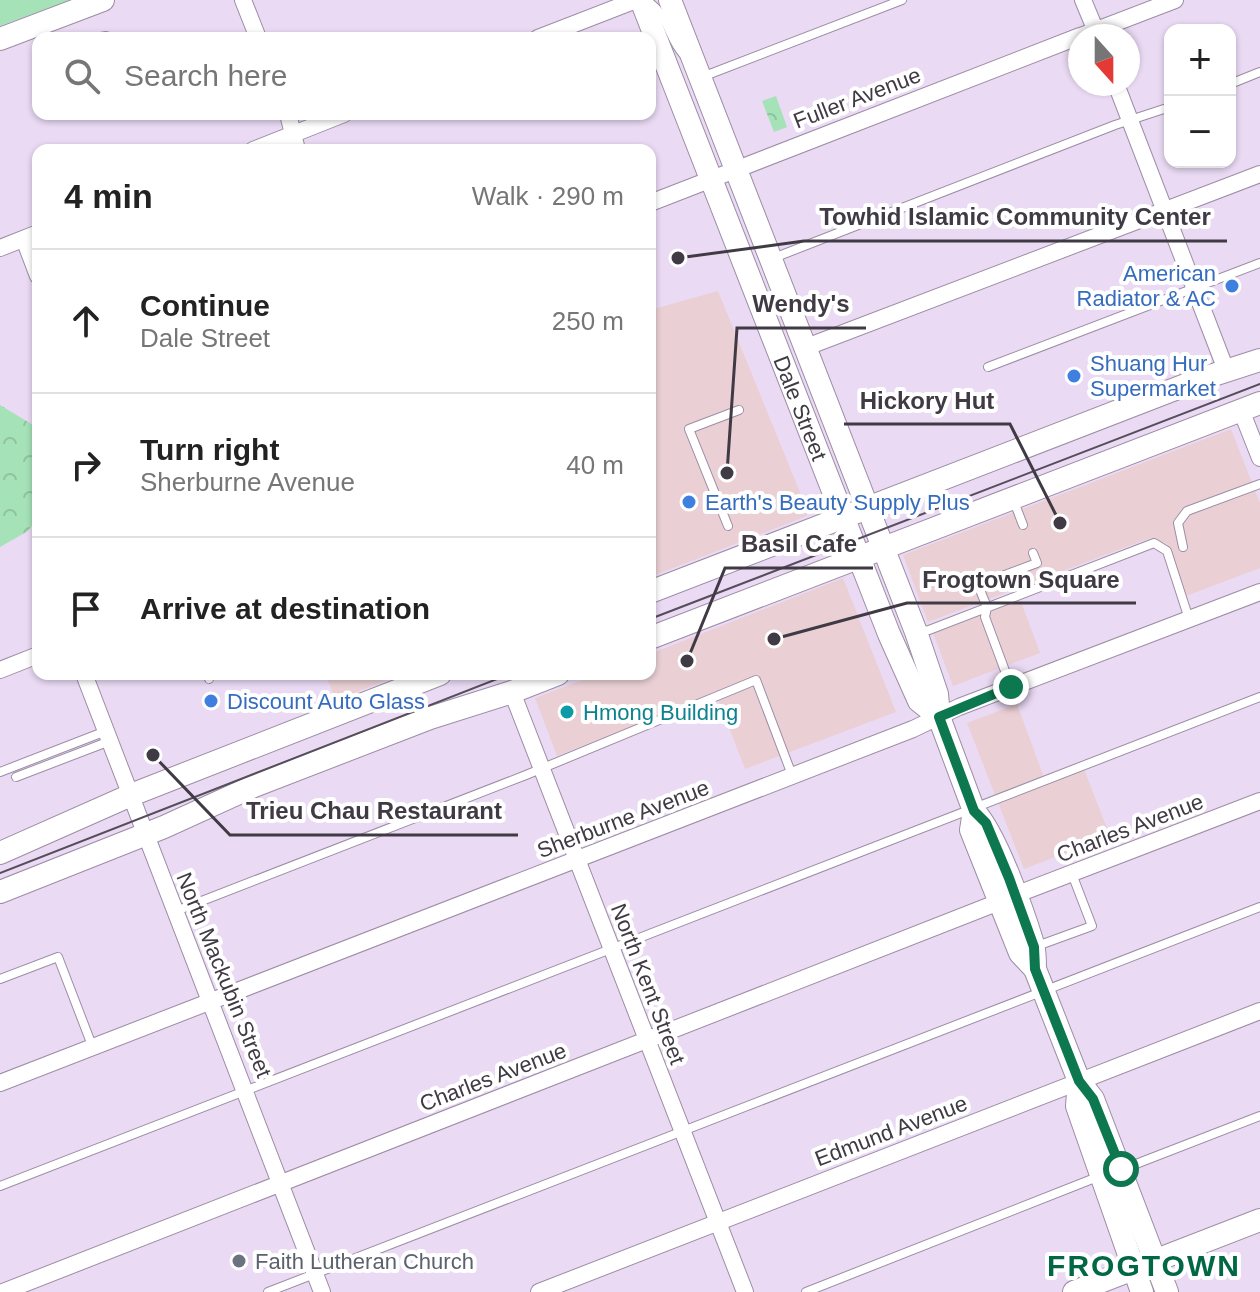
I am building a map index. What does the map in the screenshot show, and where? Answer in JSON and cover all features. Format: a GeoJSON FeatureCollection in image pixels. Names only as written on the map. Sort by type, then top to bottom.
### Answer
{"type":"FeatureCollection","features":[{"type":"Feature","properties":{"kind":"main road"},"geometry":{"type":"LineString","coordinates":[[0,39],[103,0]]}},
{"type":"Feature","properties":{"kind":"main road","name":"Dale Street"},"geometry":{"type":"LineString","coordinates":[[641,0],[654,32]]}},
{"type":"Feature","properties":{"kind":"main road","name":"Dale Street"},"geometry":{"type":"LineString","coordinates":[[670,0],[916,632],[937,694],[939,717],[974,810],[971,830],[1007,898],[1020,953],[1038,968],[1079,1081],[1077,1106],[1155,1261],[1167,1292]]}},
{"type":"Feature","properties":{"kind":"main road","name":"Dale Street"},"geometry":{"type":"LineString","coordinates":[[656,38],[858,557],[919,701],[939,717]]}},
{"type":"Feature","properties":{"kind":"main road"},"geometry":{"type":"LineString","coordinates":[[656,590],[1226,370],[1260,360]]}},
{"type":"Feature","properties":{"kind":"main road"},"geometry":{"type":"LineString","coordinates":[[656,636],[1251,406]]}},
{"type":"Feature","properties":{"kind":"main road"},"geometry":{"type":"LineString","coordinates":[[0,853],[131,795],[425,680]]}},
{"type":"Feature","properties":{"kind":"main road"},"geometry":{"type":"LineString","coordinates":[[0,892],[146,835],[254,786],[430,718],[543,680]]}},
{"type":"Feature","properties":{"kind":"main road","name":"Dale Street"},"geometry":{"type":"LineString","coordinates":[[1111,1173],[1133,1269],[1142,1292]]}},
{"type":"Feature","properties":{"kind":"main road"},"geometry":{"type":"LineString","coordinates":[[1074,1292],[1260,1220]]}},
{"type":"Feature","properties":{"kind":"street"},"geometry":{"type":"LineString","coordinates":[[243,0],[256,32]]}},
{"type":"Feature","properties":{"kind":"street"},"geometry":{"type":"LineString","coordinates":[[554,32],[641,0]]}},
{"type":"Feature","properties":{"kind":"street"},"geometry":{"type":"LineString","coordinates":[[1083,0],[1087,24]]}},
{"type":"Feature","properties":{"kind":"street","name":"Fuller Avenue"},"geometry":{"type":"LineString","coordinates":[[1116,24],[1175,0]]}},
{"type":"Feature","properties":{"kind":"street","name":"Fuller Avenue"},"geometry":{"type":"LineString","coordinates":[[656,201],[1068,43]]}},
{"type":"Feature","properties":{"kind":"street"},"geometry":{"type":"LineString","coordinates":[[1121,96],[1226,370]]}},
{"type":"Feature","properties":{"kind":"street"},"geometry":{"type":"LineString","coordinates":[[289,120],[294,142],[333,120]]}},
{"type":"Feature","properties":{"kind":"street"},"geometry":{"type":"LineString","coordinates":[[804,348],[1260,174]]}},
{"type":"Feature","properties":{"kind":"street"},"geometry":{"type":"LineString","coordinates":[[0,248],[31,236]]}},
{"type":"Feature","properties":{"kind":"street"},"geometry":{"type":"LineString","coordinates":[[1251,406],[1260,458]]}},
{"type":"Feature","properties":{"kind":"street","name":"Sherburne Avenue"},"geometry":{"type":"LineString","coordinates":[[0,1083],[1260,592]]}},
{"type":"Feature","properties":{"kind":"street"},"geometry":{"type":"LineString","coordinates":[[0,670],[32,657]]}},
{"type":"Feature","properties":{"kind":"street","name":"North Mackubin Street"},"geometry":{"type":"LineString","coordinates":[[86,680],[322,1292]]}},
{"type":"Feature","properties":{"kind":"street","name":"North Kent Street"},"geometry":{"type":"LineString","coordinates":[[512,692],[745,1292]]}},
{"type":"Feature","properties":{"kind":"street","name":"Charles Avenue"},"geometry":{"type":"LineString","coordinates":[[3,1292],[1260,801]]}},
{"type":"Feature","properties":{"kind":"street","name":"Edmund Avenue"},"geometry":{"type":"LineString","coordinates":[[539,1292],[1260,1011]]}},
{"type":"Feature","properties":{"kind":"lane"},"geometry":{"type":"LineString","coordinates":[[641,0],[661,12],[677,48],[697,72],[902,0]]}},
{"type":"Feature","properties":{"kind":"lane"},"geometry":{"type":"LineString","coordinates":[[1236,82],[1260,72]]}},
{"type":"Feature","properties":{"kind":"lane"},"geometry":{"type":"LineString","coordinates":[[770,260],[1164,109]]}},
{"type":"Feature","properties":{"kind":"lane"},"geometry":{"type":"LineString","coordinates":[[988,367],[1260,263]]}},
{"type":"Feature","properties":{"kind":"lane"},"geometry":{"type":"LineString","coordinates":[[728,526],[689,429],[739,410]]}},
{"type":"Feature","properties":{"kind":"lane"},"geometry":{"type":"LineString","coordinates":[[1183,547],[1178,523],[1187,511],[1260,484]]}},
{"type":"Feature","properties":{"kind":"lane"},"geometry":{"type":"LineString","coordinates":[[1013,498],[1023,525]]}},
{"type":"Feature","properties":{"kind":"lane"},"geometry":{"type":"LineString","coordinates":[[916,632],[929,630],[1154,543],[1167,551],[1189,619]]}},
{"type":"Feature","properties":{"kind":"lane"},"geometry":{"type":"LineString","coordinates":[[1011,687],[985,617],[987,607],[978,585],[1037,563],[1033,553]]}},
{"type":"Feature","properties":{"kind":"lane"},"geometry":{"type":"LineString","coordinates":[[176,911],[756,680],[792,775]]}},
{"type":"Feature","properties":{"kind":"lane"},"geometry":{"type":"LineString","coordinates":[[0,1186],[1260,697]]}},
{"type":"Feature","properties":{"kind":"lane"},"geometry":{"type":"LineString","coordinates":[[0,772],[108,736]]}},
{"type":"Feature","properties":{"kind":"lane"},"geometry":{"type":"LineString","coordinates":[[16,777],[108,736]]}},
{"type":"Feature","properties":{"kind":"lane"},"geometry":{"type":"LineString","coordinates":[[1038,968],[1092,926],[1072,874]]}},
{"type":"Feature","properties":{"kind":"lane"},"geometry":{"type":"LineString","coordinates":[[268,1292],[682,1131],[1038,968],[1260,907]]}},
{"type":"Feature","properties":{"kind":"lane"},"geometry":{"type":"LineString","coordinates":[[0,979],[58,957],[93,1048]]}},
{"type":"Feature","properties":{"kind":"lane"},"geometry":{"type":"LineString","coordinates":[[806,1292],[1260,1116]]}},
{"type":"Feature","properties":{"kind":"shaded area"},"geometry":{"type":"Polygon","coordinates":[[[718,291],[807,516],[656,575],[656,308],[718,291]]]}},
{"type":"Feature","properties":{"kind":"shaded area"},"geometry":{"type":"Polygon","coordinates":[[[1231,429],[1260,503],[1260,568],[1186,596],[1167,544],[1150,538],[928,622],[903,555],[1231,429]]]}},
{"type":"Feature","properties":{"kind":"shaded area"},"geometry":{"type":"Polygon","coordinates":[[[843,578],[896,712],[745,769],[716,694],[557,756],[535,698],[582,680],[656,680],[656,652],[843,578]]]}},
{"type":"Feature","properties":{"kind":"shaded area"},"geometry":{"type":"Polygon","coordinates":[[[1019,596],[1040,653],[953,686],[932,630],[1019,596]]]}},
{"type":"Feature","properties":{"kind":"shaded area"},"geometry":{"type":"Polygon","coordinates":[[[328,680],[388,680],[336,700],[328,680]]]}},
{"type":"Feature","properties":{"kind":"shaded area"},"geometry":{"type":"Polygon","coordinates":[[[1017,704],[1046,783],[1084,769],[1110,836],[1024,869],[967,723],[1017,704]]]}},
{"type":"Feature","properties":{"kind":"green space"},"geometry":{"type":"Polygon","coordinates":[[[0,0],[70,0],[0,26],[0,0]]]}},
{"type":"Feature","properties":{"kind":"green space"},"geometry":{"type":"Polygon","coordinates":[[[776,96],[787,127],[774,132],[762,101],[776,96]]]}},
{"type":"Feature","properties":{"kind":"green space"},"geometry":{"type":"Polygon","coordinates":[[[0,405],[32,424],[32,525],[28,531],[0,547],[0,405]]]}},
{"type":"Feature","properties":{"kind":"tram line"},"geometry":{"type":"LineString","coordinates":[[656,617],[1260,384]]}},
{"type":"Feature","properties":{"kind":"tram line"},"geometry":{"type":"LineString","coordinates":[[0,873],[495,680]]}},
{"type":"Feature","properties":{"kind":"place","name":"Towhid Islamic Community Center"},"geometry":{"type":"Point","coordinates":[678,258]}},
{"type":"Feature","properties":{"kind":"place","name":"American Radiator & AC"},"geometry":{"type":"Point","coordinates":[1232,286]}},
{"type":"Feature","properties":{"kind":"place","name":"Shuang Hur Supermarket"},"geometry":{"type":"Point","coordinates":[1074,376]}},
{"type":"Feature","properties":{"kind":"place","name":"Wendy's"},"geometry":{"type":"Point","coordinates":[727,473]}},
{"type":"Feature","properties":{"kind":"place","name":"Earth's Beauty Supply Plus"},"geometry":{"type":"Point","coordinates":[689,502]}},
{"type":"Feature","properties":{"kind":"place","name":"Hickory Hut"},"geometry":{"type":"Point","coordinates":[1060,523]}},
{"type":"Feature","properties":{"kind":"place","name":"Frogtown Square"},"geometry":{"type":"Point","coordinates":[774,639]}},
{"type":"Feature","properties":{"kind":"place","name":"Basil Cafe"},"geometry":{"type":"Point","coordinates":[687,661]}},
{"type":"Feature","properties":{"kind":"place","name":"Discount Auto Glass"},"geometry":{"type":"Point","coordinates":[211,701]}},
{"type":"Feature","properties":{"kind":"place","name":"Hmong Building"},"geometry":{"type":"Point","coordinates":[567,712]}},
{"type":"Feature","properties":{"kind":"place","name":"Trieu Chau Restaurant"},"geometry":{"type":"Point","coordinates":[153,755]}},
{"type":"Feature","properties":{"kind":"place","name":"Faith Lutheran Church"},"geometry":{"type":"Point","coordinates":[239,1261]}},
{"type":"Feature","properties":{"kind":"district","name":"FROGTOWN"},"geometry":{"type":"Point","coordinates":[1144,1265]}},
{"type":"Feature","properties":{"kind":"route"},"geometry":{"type":"LineString","coordinates":[[1011,687],[939,717],[974,811],[986,823],[1009,878],[1034,947],[1035,969],[1079,1081],[1093,1099],[1121,1169]]}}]}
